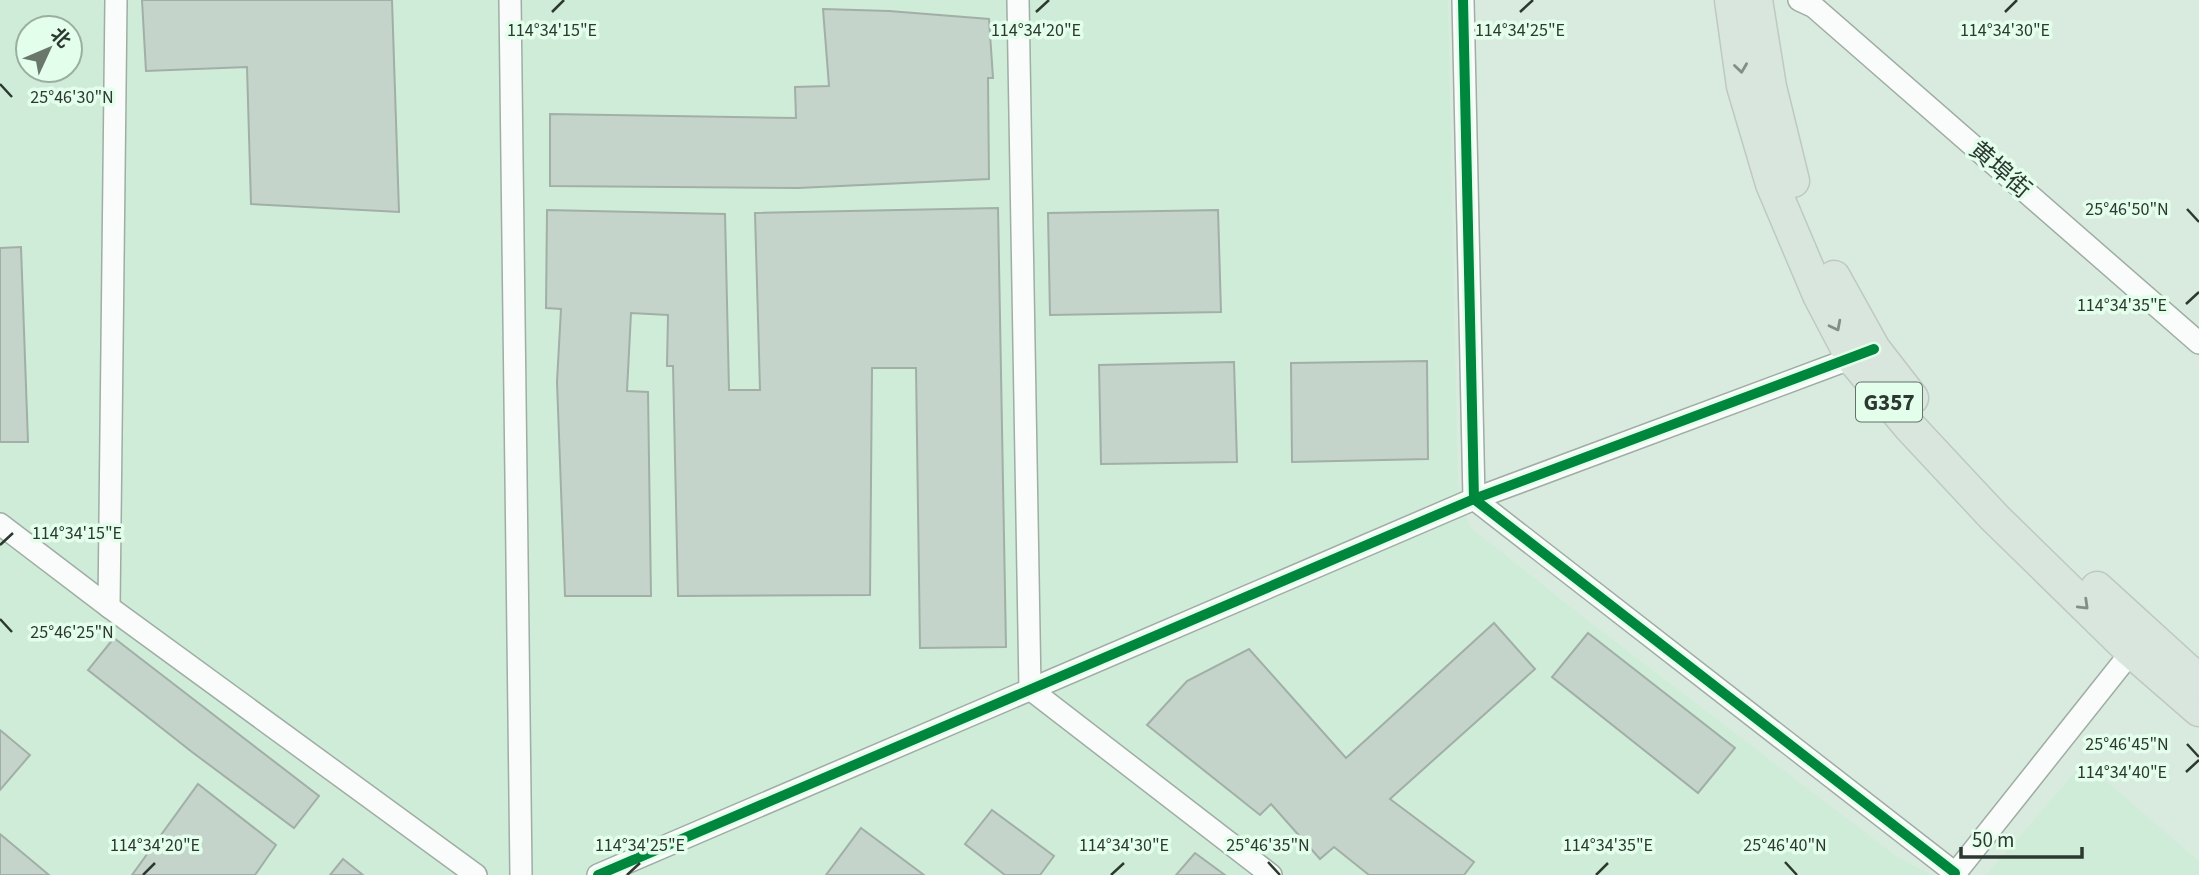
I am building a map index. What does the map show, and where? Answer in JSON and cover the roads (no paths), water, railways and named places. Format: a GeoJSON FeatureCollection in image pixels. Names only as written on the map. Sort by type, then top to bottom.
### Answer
{"type":"FeatureCollection","features":[{"type":"Feature","properties":{"kind":"highway","name":"G357"},"geometry":{"type":"LineString","coordinates":[[1731,0],[1743,86],[1772,184],[1819,295],[1863,354],[1922,411],[2199,710]]}},
{"type":"Feature","properties":{"kind":"highway","name":"G357"},"geometry":{"type":"LineString","coordinates":[[1756,0],[1770,87],[1790,176],[1837,284],[1863,354]]}},
{"type":"Feature","properties":{"kind":"highway","name":"G357"},"geometry":{"type":"LineString","coordinates":[[2138,642],[2199,681]]}},
{"type":"Feature","properties":{"kind":"street"},"geometry":{"type":"LineString","coordinates":[[109,607],[117,0]]}},
{"type":"Feature","properties":{"kind":"street"},"geometry":{"type":"LineString","coordinates":[[510,0],[521,875]]}},
{"type":"Feature","properties":{"kind":"street"},"geometry":{"type":"LineString","coordinates":[[1018,0],[1030,690]]}},
{"type":"Feature","properties":{"kind":"street"},"geometry":{"type":"LineString","coordinates":[[1462,0],[1474,499]]}},
{"type":"Feature","properties":{"kind":"street","name":"黄埠街"},"geometry":{"type":"LineString","coordinates":[[1799,0],[1814,7],[2199,344]]}},
{"type":"Feature","properties":{"kind":"street"},"geometry":{"type":"LineString","coordinates":[[598,875],[1474,499],[1863,354]]}},
{"type":"Feature","properties":{"kind":"street"},"geometry":{"type":"LineString","coordinates":[[1474,499],[1955,874],[2138,642]]}},
{"type":"Feature","properties":{"kind":"street"},"geometry":{"type":"LineString","coordinates":[[0,524],[109,607],[476,875]]}},
{"type":"Feature","properties":{"kind":"street"},"geometry":{"type":"LineString","coordinates":[[1030,690],[1271,875]]}}]}
